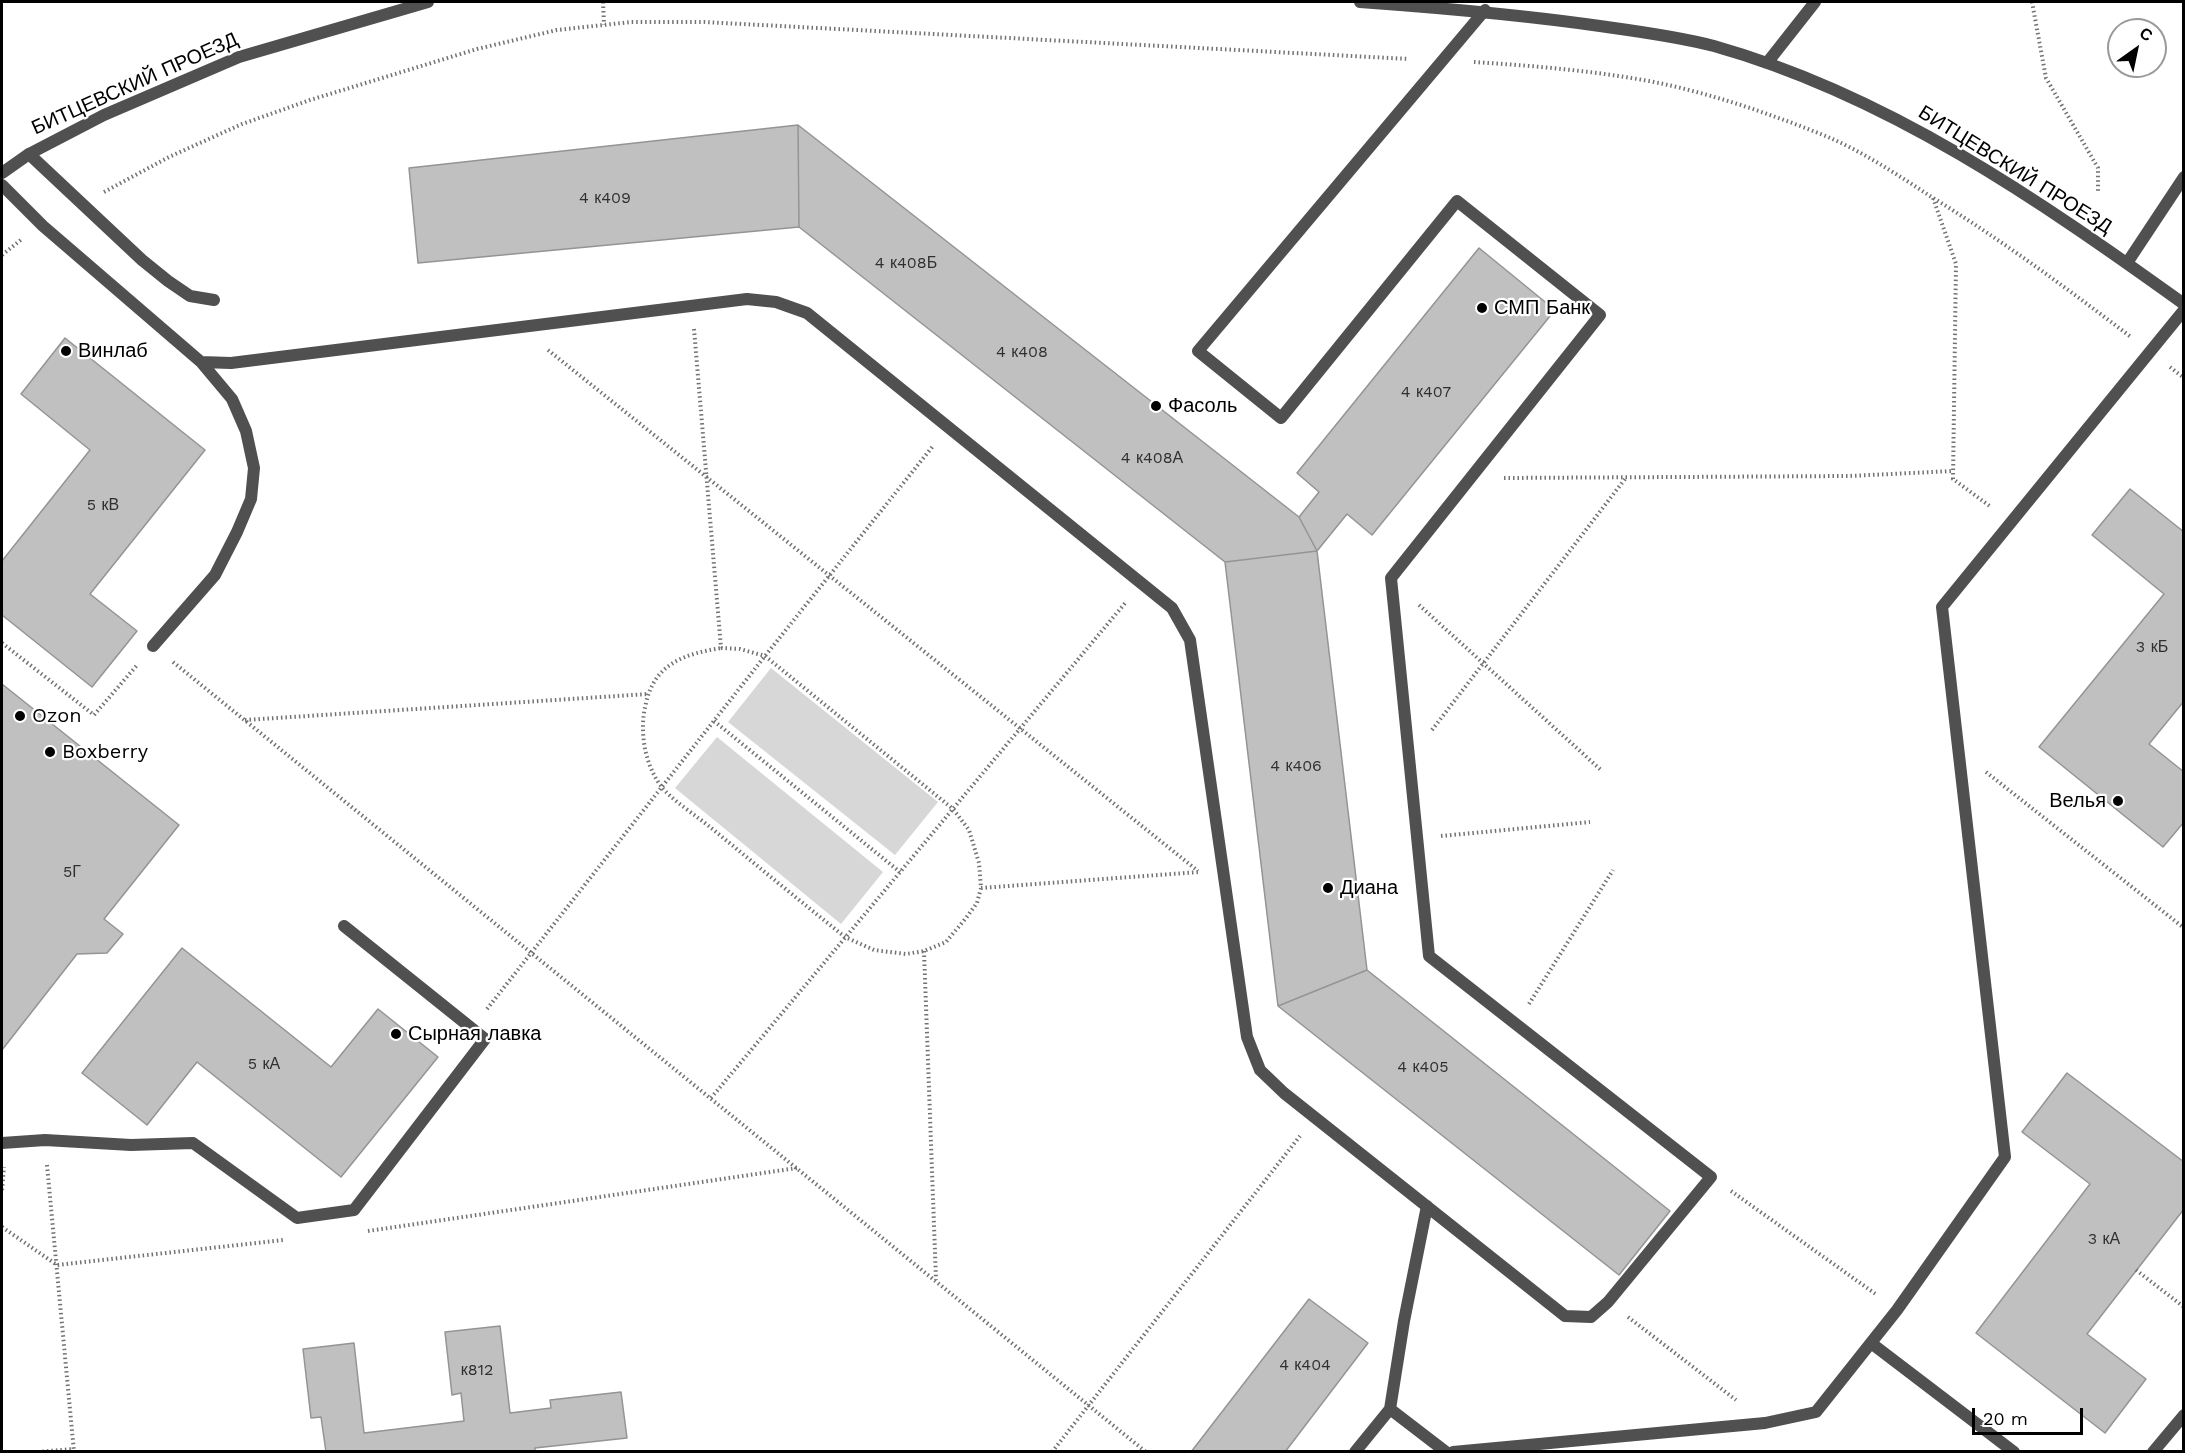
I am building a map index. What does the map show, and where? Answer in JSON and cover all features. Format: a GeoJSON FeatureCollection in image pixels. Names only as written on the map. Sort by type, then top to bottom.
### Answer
{"type":"FeatureCollection","features":[{"type":"Feature","properties":{"kind":"street","name":"БИТЦЕВСКИЙ ПРОЕЗД"},"geometry":{"type":"LineString","coordinates":[[2,173],[29,154],[104,115],[239,57],[428,2]]}},
{"type":"Feature","properties":{"kind":"street","name":"БИТЦЕВСКИЙ ПРОЕЗД"},"geometry":{"type":"LineString","coordinates":[[1360,2],[1485,10],[1640,32],[1712,46],[1767,63],[1833,89],[1897,119],[1980,165],[2184,304]]}},
{"type":"Feature","properties":{"kind":"street"},"geometry":{"type":"LineString","coordinates":[[1767,63],[1815,2]]}},
{"type":"Feature","properties":{"kind":"street"},"geometry":{"type":"LineString","coordinates":[[201,362],[231,363],[747,299],[776,302],[807,313],[1172,608],[1190,640],[1247,1038],[1260,1070],[1315,1118],[1565,1316],[1591,1317],[1608,1302],[1711,1177],[1429,956],[1390,578],[1600,315],[1457,201],[1281,418],[1198,351],[1485,10]]}},
{"type":"Feature","properties":{"kind":"street"},"geometry":{"type":"LineString","coordinates":[[29,154],[142,260],[168,281],[190,296],[214,300]]}},
{"type":"Feature","properties":{"kind":"street"},"geometry":{"type":"LineString","coordinates":[[2127,263],[2184,177]]}},
{"type":"Feature","properties":{"kind":"street"},"geometry":{"type":"LineString","coordinates":[[2,185],[43,226],[201,362],[232,399],[246,431],[254,468],[251,499],[237,532],[215,575],[153,646]]}},
{"type":"Feature","properties":{"kind":"street"},"geometry":{"type":"LineString","coordinates":[[1453,1452],[1765,1423],[1816,1412],[1871,1344],[2005,1157],[1942,606],[2184,310]]}},
{"type":"Feature","properties":{"kind":"street"},"geometry":{"type":"LineString","coordinates":[[2,1143],[45,1140],[131,1145],[193,1143],[297,1218],[354,1210],[485,1040],[344,926]]}},
{"type":"Feature","properties":{"kind":"street"},"geometry":{"type":"LineString","coordinates":[[1355,1452],[1390,1409],[1404,1321],[1427,1206]]}},
{"type":"Feature","properties":{"kind":"street"},"geometry":{"type":"LineString","coordinates":[[1871,1344],[2014,1452]]}},
{"type":"Feature","properties":{"kind":"street"},"geometry":{"type":"LineString","coordinates":[[1390,1409],[1446,1452]]}},
{"type":"Feature","properties":{"kind":"street"},"geometry":{"type":"LineString","coordinates":[[2153,1452],[2184,1415]]}},
{"type":"Feature","properties":{"kind":"path"},"geometry":{"type":"LineString","coordinates":[[603,2],[604,25]]}},
{"type":"Feature","properties":{"kind":"path"},"geometry":{"type":"LineString","coordinates":[[2032,2],[2046,78],[2098,168],[2098,193]]}},
{"type":"Feature","properties":{"kind":"path"},"geometry":{"type":"LineString","coordinates":[[83,204],[169,157],[242,124],[310,100],[477,48],[557,30],[631,22],[704,22],[1543,66],[1659,83],[1734,104],[1829,138],[1898,175],[1976,224],[2048,274],[2184,378]]}},
{"type":"Feature","properties":{"kind":"path"},"geometry":{"type":"LineString","coordinates":[[1932,197],[1956,264],[1953,479],[2010,522]]}},
{"type":"Feature","properties":{"kind":"path"},"geometry":{"type":"LineString","coordinates":[[2,255],[43,226]]}},
{"type":"Feature","properties":{"kind":"path"},"geometry":{"type":"LineString","coordinates":[[692,306],[721,648]]}},
{"type":"Feature","properties":{"kind":"path"},"geometry":{"type":"LineString","coordinates":[[519,327],[1198,872]]}},
{"type":"Feature","properties":{"kind":"path"},"geometry":{"type":"LineString","coordinates":[[472,1028],[948,427]]}},
{"type":"Feature","properties":{"kind":"path"},"geometry":{"type":"LineString","coordinates":[[1470,478],[1849,476],[1953,471]]}},
{"type":"Feature","properties":{"kind":"path"},"geometry":{"type":"LineString","coordinates":[[1409,760],[1625,478]]}},
{"type":"Feature","properties":{"kind":"path"},"geometry":{"type":"LineString","coordinates":[[1390,578],[1601,770]]}},
{"type":"Feature","properties":{"kind":"path"},"geometry":{"type":"LineString","coordinates":[[711,1098],[1142,584]]}},
{"type":"Feature","properties":{"kind":"path"},"geometry":{"type":"LineString","coordinates":[[2,643],[94,715],[153,646],[1146,1452]]}},
{"type":"Feature","properties":{"kind":"path"},"geometry":{"type":"LineString","coordinates":[[721,648],[740,649],[765,656],[953,808],[969,830],[979,863],[981,888],[976,903],[946,942],[924,951],[906,954],[874,950],[845,937],[662,788],[644,745],[642,718],[648,694],[661,672],[678,659],[698,652],[721,648]]}},
{"type":"Feature","properties":{"kind":"path"},"geometry":{"type":"LineString","coordinates":[[245,720],[648,694]]}},
{"type":"Feature","properties":{"kind":"path"},"geometry":{"type":"LineString","coordinates":[[714,721],[900,872]]}},
{"type":"Feature","properties":{"kind":"path"},"geometry":{"type":"LineString","coordinates":[[1959,751],[2184,927]]}},
{"type":"Feature","properties":{"kind":"path"},"geometry":{"type":"LineString","coordinates":[[1417,839],[1590,822]]}},
{"type":"Feature","properties":{"kind":"path"},"geometry":{"type":"LineString","coordinates":[[981,888],[1223,870]]}},
{"type":"Feature","properties":{"kind":"path"},"geometry":{"type":"LineString","coordinates":[[1517,1024],[1613,870]]}},
{"type":"Feature","properties":{"kind":"path"},"geometry":{"type":"LineString","coordinates":[[924,951],[936,1281]]}},
{"type":"Feature","properties":{"kind":"path"},"geometry":{"type":"LineString","coordinates":[[1052,1452],[1315,1118]]}},
{"type":"Feature","properties":{"kind":"path"},"geometry":{"type":"LineString","coordinates":[[38,1452],[74,1450],[45,1140]]}},
{"type":"Feature","properties":{"kind":"path"},"geometry":{"type":"LineString","coordinates":[[357,1232],[797,1168]]}},
{"type":"Feature","properties":{"kind":"path"},"geometry":{"type":"LineString","coordinates":[[1711,1177],[1864,1287]]}},
{"type":"Feature","properties":{"kind":"path"},"geometry":{"type":"LineString","coordinates":[[2,1227],[57,1265],[288,1240]]}},
{"type":"Feature","properties":{"kind":"path"},"geometry":{"type":"LineString","coordinates":[[2136,1270],[2184,1307]]}},
{"type":"Feature","properties":{"kind":"path"},"geometry":{"type":"LineString","coordinates":[[1608,1302],[1765,1423]]}},
{"type":"Feature","properties":{"kind":"shaded area"},"geometry":{"type":"Polygon","coordinates":[[[771,668],[938,802],[895,855],[728,722],[771,668]]]}},
{"type":"Feature","properties":{"kind":"shaded area"},"geometry":{"type":"Polygon","coordinates":[[[717,737],[883,872],[841,924],[675,788],[717,737]]]}},
{"type":"Feature","properties":{"kind":"building"},"geometry":{"type":"Polygon","coordinates":[[[798,125],[1299,517],[1317,551],[1225,562],[799,227],[798,125]]]}},
{"type":"Feature","properties":{"kind":"building"},"geometry":{"type":"Polygon","coordinates":[[[798,125],[799,227],[418,263],[409,168],[798,125]]]}},
{"type":"Feature","properties":{"kind":"building"},"geometry":{"type":"Polygon","coordinates":[[[1479,248],[1555,310],[1372,535],[1347,514],[1317,551],[1299,517],[1319,492],[1297,473],[1479,248]]]}},
{"type":"Feature","properties":{"kind":"building"},"geometry":{"type":"Polygon","coordinates":[[[65,338],[205,450],[90,594],[137,631],[92,687],[2,615],[2,561],[90,450],[21,394],[65,338]]]}},
{"type":"Feature","properties":{"kind":"building"},"geometry":{"type":"Polygon","coordinates":[[[2130,489],[2184,532],[2184,701],[2149,744],[2184,772],[2184,822],[2163,847],[2039,747],[2164,594],[2092,535],[2130,489]]]}},
{"type":"Feature","properties":{"kind":"building"},"geometry":{"type":"Polygon","coordinates":[[[1317,551],[1367,970],[1278,1006],[1225,562],[1317,551]]]}},
{"type":"Feature","properties":{"kind":"building"},"geometry":{"type":"Polygon","coordinates":[[[2,684],[179,825],[104,919],[123,934],[107,953],[77,954],[2,1050],[2,684]]]}},
{"type":"Feature","properties":{"kind":"building"},"geometry":{"type":"Polygon","coordinates":[[[182,948],[331,1067],[378,1009],[438,1057],[341,1177],[197,1062],[147,1125],[82,1073],[182,948]]]}},
{"type":"Feature","properties":{"kind":"building"},"geometry":{"type":"Polygon","coordinates":[[[1367,970],[1670,1211],[1619,1275],[1278,1006],[1367,970]]]}},
{"type":"Feature","properties":{"kind":"building"},"geometry":{"type":"Polygon","coordinates":[[[2067,1073],[2184,1162],[2184,1209],[2087,1334],[2146,1379],[2105,1433],[1976,1333],[2090,1184],[2022,1132],[2067,1073]]]}},
{"type":"Feature","properties":{"kind":"building"},"geometry":{"type":"Polygon","coordinates":[[[1309,1299],[1368,1343],[1285,1452],[1191,1452],[1309,1299]]]}},
{"type":"Feature","properties":{"kind":"building"},"geometry":{"type":"Polygon","coordinates":[[[500,1326],[510,1413],[551,1408],[550,1400],[621,1392],[627,1438],[535,1448],[535,1452],[326,1452],[321,1417],[311,1418],[303,1349],[354,1343],[364,1433],[464,1421],[461,1393],[452,1395],[445,1332],[500,1326]]]}},
{"type":"Feature","properties":{"kind":"place","name":"СМП Банк"},"geometry":{"type":"Point","coordinates":[1482,308]}},
{"type":"Feature","properties":{"kind":"place","name":"Винлаб"},"geometry":{"type":"Point","coordinates":[66,351]}},
{"type":"Feature","properties":{"kind":"place","name":"Фасоль"},"geometry":{"type":"Point","coordinates":[1156,406]}},
{"type":"Feature","properties":{"kind":"place","name":"Ozon"},"geometry":{"type":"Point","coordinates":[20,716]}},
{"type":"Feature","properties":{"kind":"place","name":"Boxberry"},"geometry":{"type":"Point","coordinates":[50,752]}},
{"type":"Feature","properties":{"kind":"place","name":"Велья"},"geometry":{"type":"Point","coordinates":[2118,801]}},
{"type":"Feature","properties":{"kind":"place","name":"Диана"},"geometry":{"type":"Point","coordinates":[1328,888]}},
{"type":"Feature","properties":{"kind":"place","name":"Сырная лавка"},"geometry":{"type":"Point","coordinates":[396,1034]}}]}
